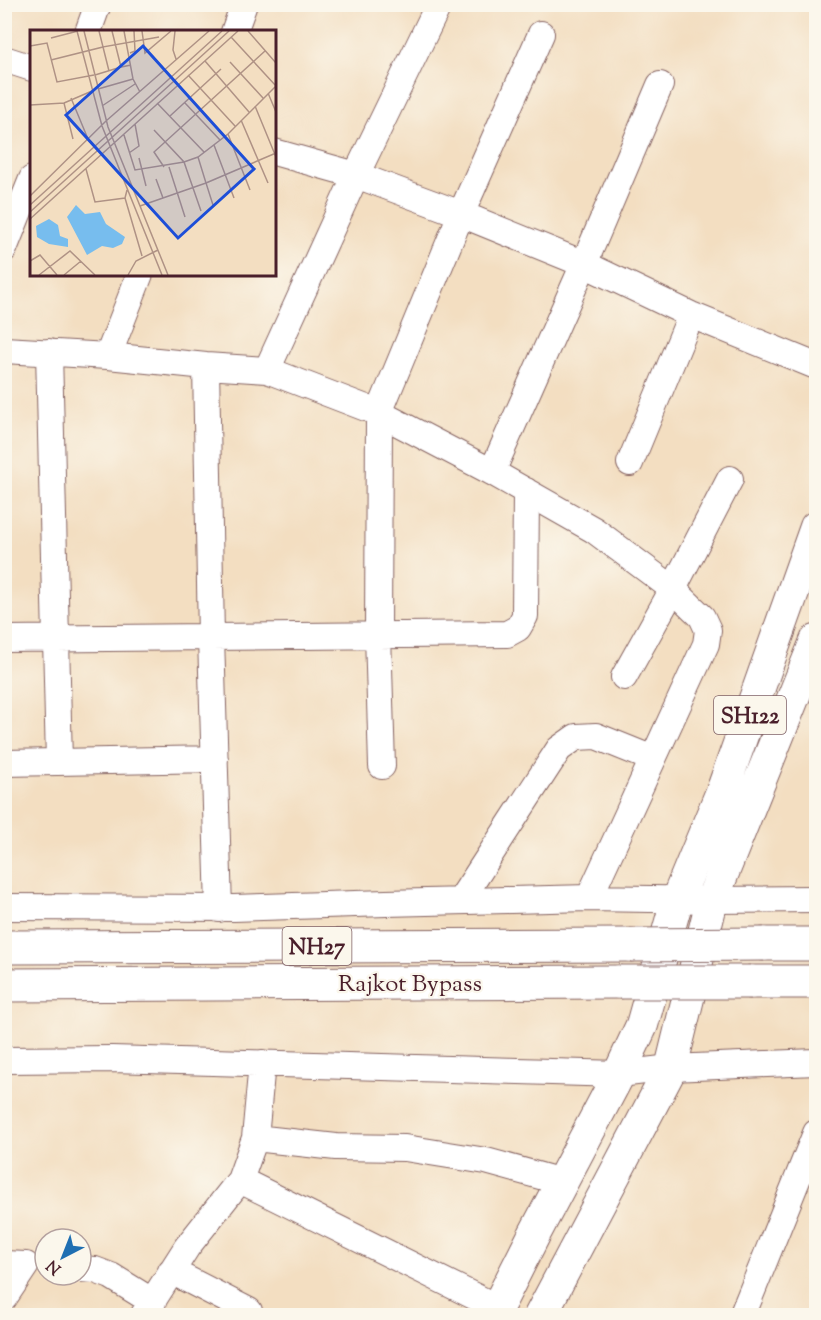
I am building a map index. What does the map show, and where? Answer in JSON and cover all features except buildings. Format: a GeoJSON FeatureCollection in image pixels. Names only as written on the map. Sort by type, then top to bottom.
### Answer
{"type":"FeatureCollection","features":[{"type":"Feature","properties":{"kind":"highway","name":"Rajkot Bypass"},"geometry":{"type":"LineString","coordinates":[[4,947],[816,944]]}},
{"type":"Feature","properties":{"kind":"highway","name":"Rajkot Bypass"},"geometry":{"type":"LineString","coordinates":[[4,985],[816,982]]}},
{"type":"Feature","properties":{"kind":"main road","name":"SH122"},"geometry":{"type":"LineString","coordinates":[[677,900],[723,789],[816,527]]}},
{"type":"Feature","properties":{"kind":"main road","name":"SH122"},"geometry":{"type":"LineString","coordinates":[[712,900],[816,641]]}},
{"type":"Feature","properties":{"kind":"main road"},"geometry":{"type":"LineString","coordinates":[[496,1312],[642,1025],[677,900]]}},
{"type":"Feature","properties":{"kind":"main road"},"geometry":{"type":"LineString","coordinates":[[540,1316],[671,1068],[712,900]]}},
{"type":"Feature","properties":{"kind":"street"},"geometry":{"type":"LineString","coordinates":[[89,30],[98,4]]}},
{"type":"Feature","properties":{"kind":"street"},"geometry":{"type":"LineString","coordinates":[[235,30],[244,4]]}},
{"type":"Feature","properties":{"kind":"street"},"geometry":{"type":"LineString","coordinates":[[267,370],[356,175],[436,9]]}},
{"type":"Feature","properties":{"kind":"street"},"geometry":{"type":"LineString","coordinates":[[382,766],[378,635],[380,413],[461,214],[541,34]]}},
{"type":"Feature","properties":{"kind":"street"},"geometry":{"type":"LineString","coordinates":[[4,59],[30,67]]}},
{"type":"Feature","properties":{"kind":"street"},"geometry":{"type":"LineString","coordinates":[[492,472],[660,85]]}},
{"type":"Feature","properties":{"kind":"street"},"geometry":{"type":"LineString","coordinates":[[276,153],[356,175],[461,214],[584,264],[692,315],[816,366]]}},
{"type":"Feature","properties":{"kind":"street"},"geometry":{"type":"LineString","coordinates":[[4,249],[30,184]]}},
{"type":"Feature","properties":{"kind":"street"},"geometry":{"type":"LineString","coordinates":[[108,356],[139,276]]}},
{"type":"Feature","properties":{"kind":"street"},"geometry":{"type":"LineString","coordinates":[[630,463],[692,315]]}},
{"type":"Feature","properties":{"kind":"street"},"geometry":{"type":"LineString","coordinates":[[4,351],[108,356],[267,370],[380,413],[492,472],[594,530],[673,589],[702,617],[708,630],[706,644],[589,898]]}},
{"type":"Feature","properties":{"kind":"street"},"geometry":{"type":"LineString","coordinates":[[50,352],[59,762]]}},
{"type":"Feature","properties":{"kind":"street"},"geometry":{"type":"LineString","coordinates":[[206,366],[219,909]]}},
{"type":"Feature","properties":{"kind":"street"},"geometry":{"type":"LineString","coordinates":[[624,677],[730,479]]}},
{"type":"Feature","properties":{"kind":"street"},"geometry":{"type":"LineString","coordinates":[[4,639],[507,634],[518,628],[525,616],[526,491]]}},
{"type":"Feature","properties":{"kind":"street"},"geometry":{"type":"LineString","coordinates":[[460,901],[559,749],[576,737],[596,736],[653,759]]}},
{"type":"Feature","properties":{"kind":"street"},"geometry":{"type":"LineString","coordinates":[[4,763],[215,759]]}},
{"type":"Feature","properties":{"kind":"street"},"geometry":{"type":"LineString","coordinates":[[4,907],[219,909],[589,898],[816,899]]}},
{"type":"Feature","properties":{"kind":"street"},"geometry":{"type":"LineString","coordinates":[[4,1060],[112,1059],[619,1074],[671,1068],[816,1062]]}},
{"type":"Feature","properties":{"kind":"street"},"geometry":{"type":"LineString","coordinates":[[93,1270],[111,1276],[148,1309],[187,1247],[240,1180],[255,1138],[262,1063]]}},
{"type":"Feature","properties":{"kind":"street"},"geometry":{"type":"LineString","coordinates":[[742,1316],[816,1133]]}},
{"type":"Feature","properties":{"kind":"street"},"geometry":{"type":"LineString","coordinates":[[255,1138],[336,1147],[405,1148],[486,1161],[562,1182]]}},
{"type":"Feature","properties":{"kind":"street"},"geometry":{"type":"LineString","coordinates":[[240,1180],[496,1312]]}},
{"type":"Feature","properties":{"kind":"street"},"geometry":{"type":"LineString","coordinates":[[4,1298],[25,1265]]}},
{"type":"Feature","properties":{"kind":"street"},"geometry":{"type":"LineString","coordinates":[[171,1271],[252,1314]]}}]}
